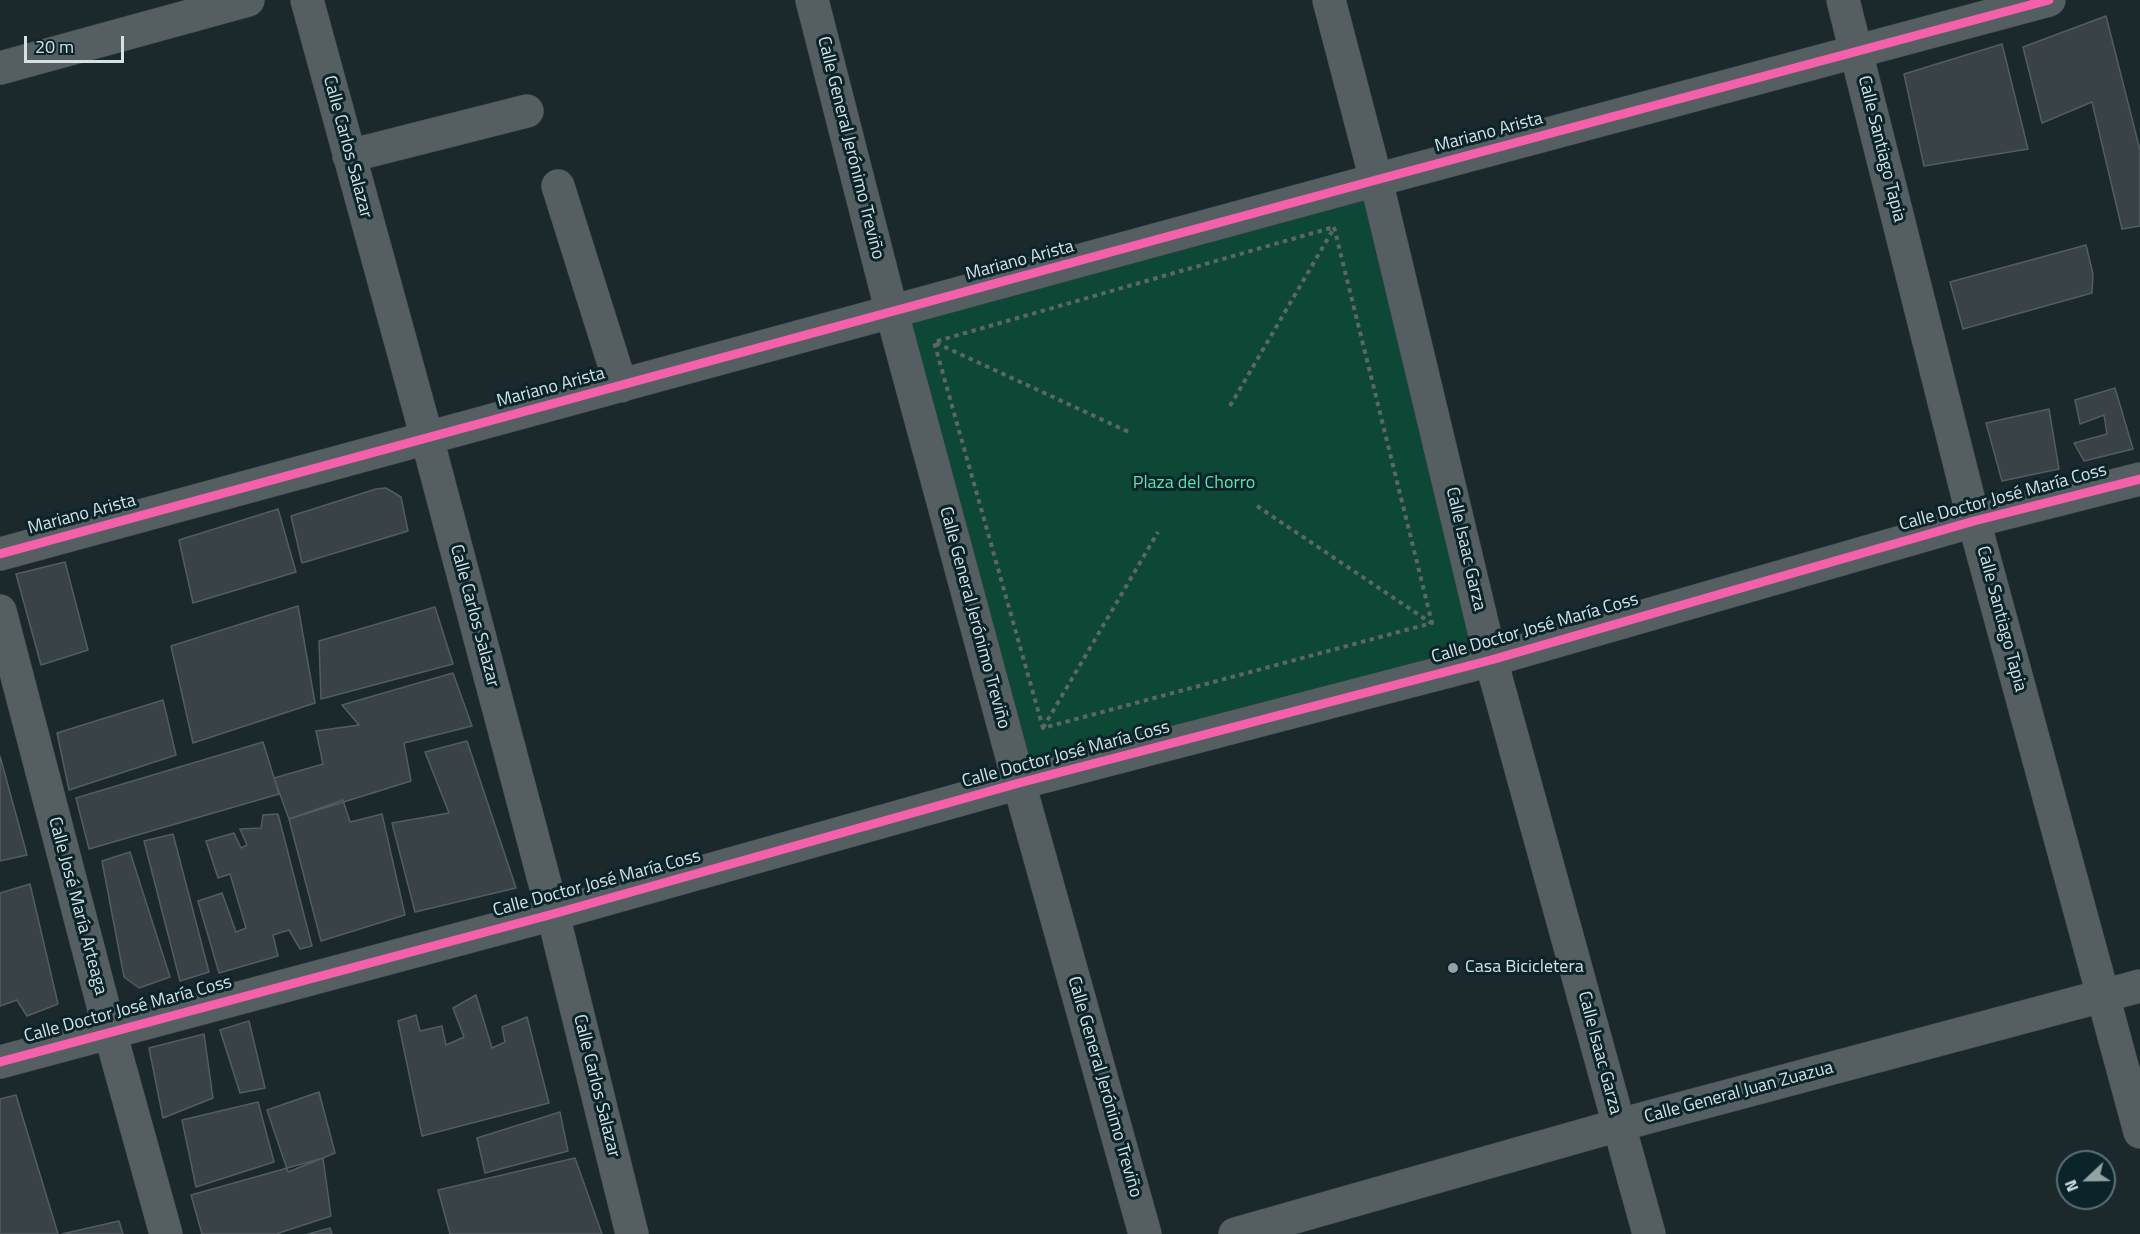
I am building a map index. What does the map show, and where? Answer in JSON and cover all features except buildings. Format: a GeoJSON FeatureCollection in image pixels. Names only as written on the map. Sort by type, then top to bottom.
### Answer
{"type":"FeatureCollection","features":[{"type":"Feature","properties":{"kind":"street"},"geometry":{"type":"LineString","coordinates":[[0,68],[248,0]]}},
{"type":"Feature","properties":{"kind":"street","name":"Calle Carlos Salazar"},"geometry":{"type":"LineString","coordinates":[[307,0],[427,438],[553,914],[632,1234]]}},
{"type":"Feature","properties":{"kind":"street","name":"Calle General Jerónimo Treviño"},"geometry":{"type":"LineString","coordinates":[[812,0],[892,313],[1019,783],[1145,1234]]}},
{"type":"Feature","properties":{"kind":"street","name":"Calle Isaac Garza"},"geometry":{"type":"LineString","coordinates":[[1329,0],[1376,180],[1491,660],[1649,1234]]}},
{"type":"Feature","properties":{"kind":"street","name":"Calle Santiago Tapia"},"geometry":{"type":"LineString","coordinates":[[1843,0],[1974,522],[2140,1132]]}},
{"type":"Feature","properties":{"kind":"street","name":"Mariano Arista"},"geometry":{"type":"LineString","coordinates":[[0,554],[1376,180],[2049,0]]}},
{"type":"Feature","properties":{"kind":"street"},"geometry":{"type":"LineString","coordinates":[[349,156],[527,111]]}},
{"type":"Feature","properties":{"kind":"street"},"geometry":{"type":"LineString","coordinates":[[558,186],[621,386]]}},
{"type":"Feature","properties":{"kind":"street","name":"Calle Doctor José María Coss"},"geometry":{"type":"LineString","coordinates":[[0,1062],[553,914],[1019,783],[1491,660],[1974,522],[2140,478]]}},
{"type":"Feature","properties":{"kind":"street","name":"Calle José María Arteaga"},"geometry":{"type":"LineString","coordinates":[[0,611],[110,1032],[166,1234]]}},
{"type":"Feature","properties":{"kind":"street","name":"Calle General Juan Zuazua"},"geometry":{"type":"LineString","coordinates":[[1235,1234],[1619,1125],[2140,986]]}},
{"type":"Feature","properties":{"kind":"path"},"geometry":{"type":"LineString","coordinates":[[934,342],[1334,227]]}},
{"type":"Feature","properties":{"kind":"path"},"geometry":{"type":"LineString","coordinates":[[1230,406],[1334,227]]}},
{"type":"Feature","properties":{"kind":"path"},"geometry":{"type":"LineString","coordinates":[[1334,227],[1432,623]]}},
{"type":"Feature","properties":{"kind":"path"},"geometry":{"type":"LineString","coordinates":[[934,342],[1131,433]]}},
{"type":"Feature","properties":{"kind":"path"},"geometry":{"type":"LineString","coordinates":[[934,342],[1043,728]]}},
{"type":"Feature","properties":{"kind":"path"},"geometry":{"type":"LineString","coordinates":[[1257,506],[1432,623]]}},
{"type":"Feature","properties":{"kind":"path"},"geometry":{"type":"LineString","coordinates":[[1043,728],[1158,532]]}},
{"type":"Feature","properties":{"kind":"path"},"geometry":{"type":"LineString","coordinates":[[1043,728],[1432,623]]}},
{"type":"Feature","properties":{"kind":"green space","name":"Plaza del Chorro"},"geometry":{"type":"Polygon","coordinates":[[[1376,180],[1491,660],[1019,783],[892,313],[1376,180]]]}},
{"type":"Feature","properties":{"kind":"cycle path"},"geometry":{"type":"LineString","coordinates":[[0,554],[1376,180],[2049,0]]}},
{"type":"Feature","properties":{"kind":"cycle path"},"geometry":{"type":"LineString","coordinates":[[0,1062],[553,914],[1019,783],[1491,660],[1974,521],[2140,479]]}},
{"type":"Feature","properties":{"kind":"place","name":"Casa Bicicletera"},"geometry":{"type":"Point","coordinates":[1453,968]}}]}
